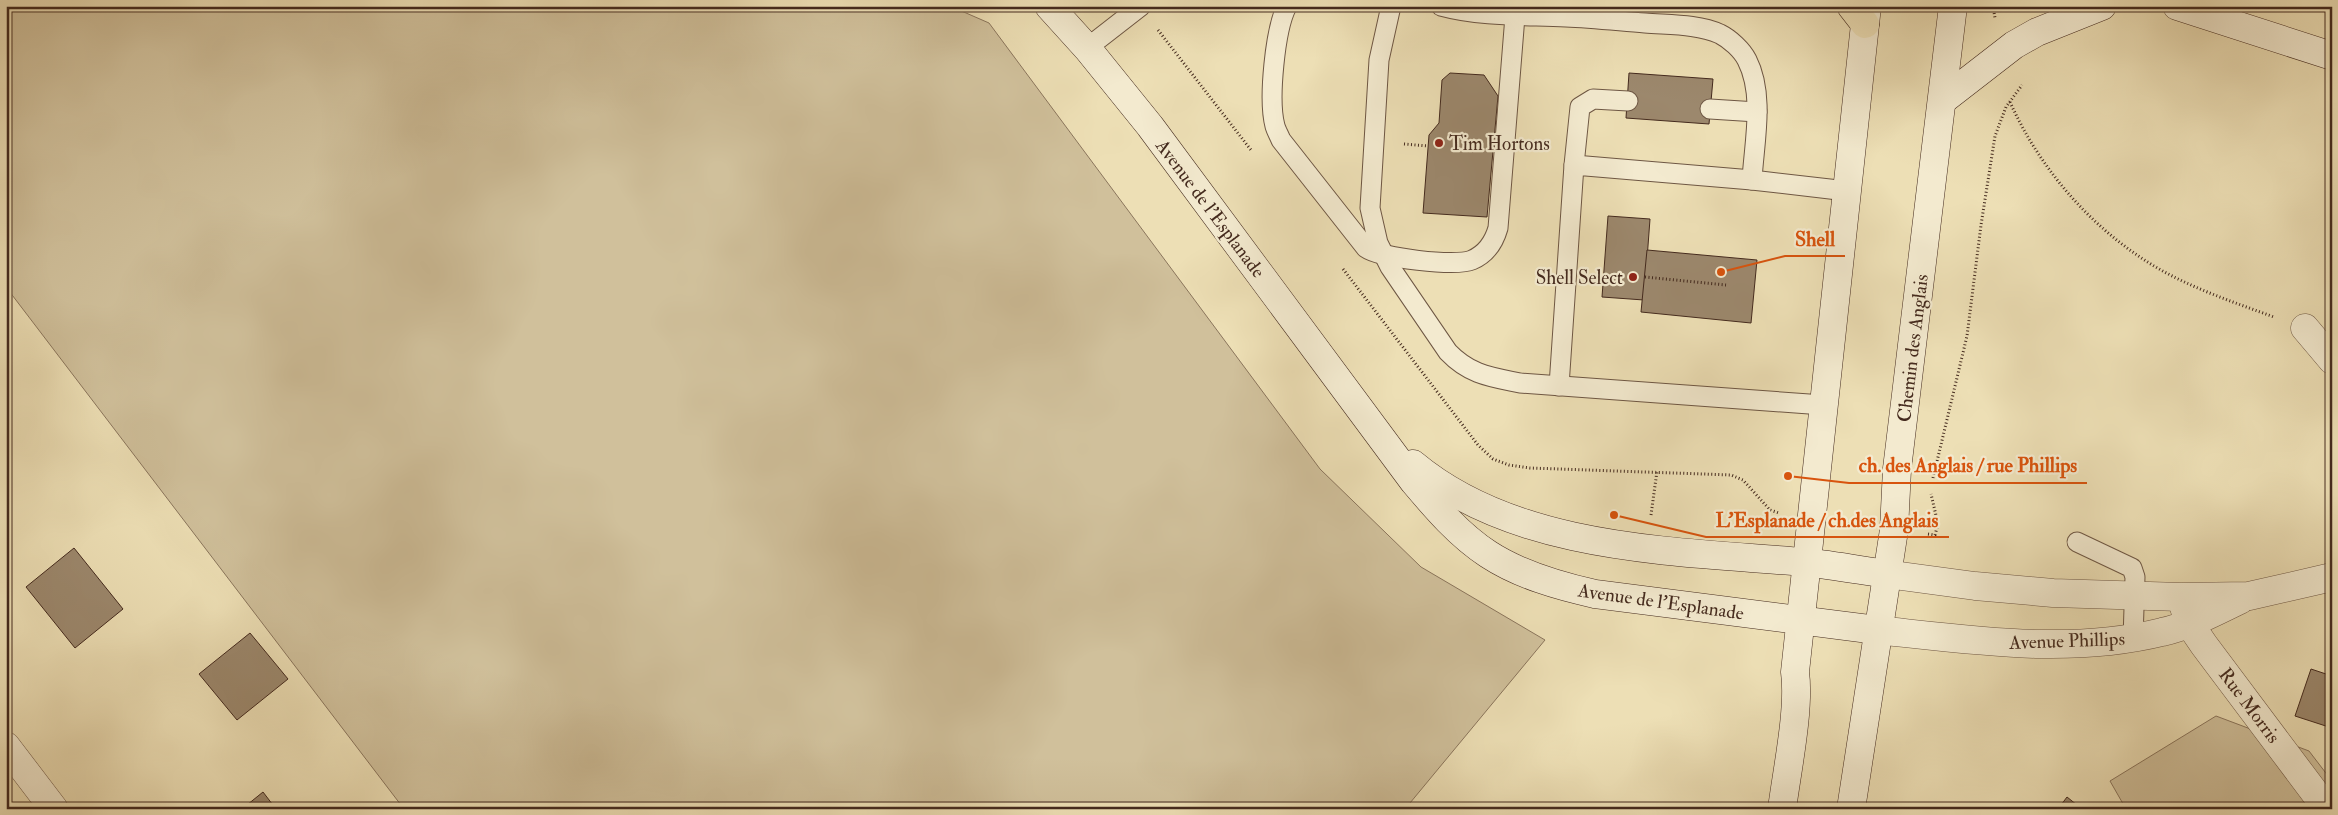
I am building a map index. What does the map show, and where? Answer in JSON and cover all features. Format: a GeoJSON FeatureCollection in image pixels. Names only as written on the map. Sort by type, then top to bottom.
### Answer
{"type":"FeatureCollection","features":[{"type":"Feature","properties":{"kind":"street","name":"Avenue de l'Esplanade"},"geometry":{"type":"LineString","coordinates":[[1049,6],[1088,48],[1150,126],[1414,482],[1442,514],[1488,554],[1508,565],[1550,582],[1616,598],[1877,630]]}},
{"type":"Feature","properties":{"kind":"street","name":"Chemin des Anglais"},"geometry":{"type":"LineString","coordinates":[[1851,809],[1877,630],[1894,530],[1897,469],[1953,6]]}},
{"type":"Feature","properties":{"kind":"street"},"geometry":{"type":"LineString","coordinates":[[1943,100],[2014,45],[2037,32],[2102,6]]}},
{"type":"Feature","properties":{"kind":"street"},"geometry":{"type":"LineString","coordinates":[[2177,6],[2332,56]]}},
{"type":"Feature","properties":{"kind":"street"},"geometry":{"type":"LineString","coordinates":[[1782,809],[1793,721],[1800,620],[1847,191],[1861,12]]}},
{"type":"Feature","properties":{"kind":"street"},"geometry":{"type":"LineString","coordinates":[[2305,328],[2332,360]]}},
{"type":"Feature","properties":{"kind":"street","name":"Avenue de l'Esplanade"},"geometry":{"type":"LineString","coordinates":[[1365,415],[1399,452],[1438,483],[1478,505],[1506,516],[1562,533],[1618,544],[1806,563],[1886,574]]}},
{"type":"Feature","properties":{"kind":"street","name":"Avenue Phillips"},"geometry":{"type":"LineString","coordinates":[[1886,574],[2014,590],[2135,597],[2249,596],[2332,578]]}},
{"type":"Feature","properties":{"kind":"street","name":"Avenue Phillips"},"geometry":{"type":"LineString","coordinates":[[1877,630],[1961,639],[2049,644],[2133,638],[2164,632],[2189,623],[2249,596]]}},
{"type":"Feature","properties":{"kind":"street","name":"Rue Morris"},"geometry":{"type":"LineString","coordinates":[[2181,597],[2189,623],[2327,809]]}},
{"type":"Feature","properties":{"kind":"street"},"geometry":{"type":"LineString","coordinates":[[6,746],[54,809]]}},
{"type":"Feature","properties":{"kind":"lane"},"geometry":{"type":"LineString","coordinates":[[1088,48],[1141,6]]}},
{"type":"Feature","properties":{"kind":"lane"},"geometry":{"type":"LineString","coordinates":[[1287,6],[1279,28],[1272,89],[1275,127],[1281,140],[1359,241],[1373,253],[1384,256],[1462,262],[1482,255],[1495,238],[1502,196],[1515,16]]}},
{"type":"Feature","properties":{"kind":"lane"},"geometry":{"type":"LineString","coordinates":[[1391,6],[1379,60],[1370,208],[1378,243],[1384,256],[1411,300],[1448,352],[1459,363],[1470,370],[1490,377],[1559,386],[1823,406]]}},
{"type":"Feature","properties":{"kind":"lane"},"geometry":{"type":"LineString","coordinates":[[1441,6],[1459,11],[1515,16],[1677,25],[1721,34],[1736,46],[1747,59],[1753,75],[1757,112],[1752,180]]}},
{"type":"Feature","properties":{"kind":"lane"},"geometry":{"type":"LineString","coordinates":[[1559,386],[1574,165],[1580,107],[1593,99],[1628,101]]}},
{"type":"Feature","properties":{"kind":"lane"},"geometry":{"type":"LineString","coordinates":[[1710,109],[1757,112]]}},
{"type":"Feature","properties":{"kind":"lane"},"geometry":{"type":"LineString","coordinates":[[1574,165],[1752,180],[1847,191]]}},
{"type":"Feature","properties":{"kind":"lane"},"geometry":{"type":"LineString","coordinates":[[2077,542],[2132,568],[2135,577],[2133,638]]}},
{"type":"Feature","properties":{"kind":"path"},"geometry":{"type":"LineString","coordinates":[[1935,535],[1938,524],[1931,493],[1933,476],[1967,336],[1981,225],[1996,136],[2010,102],[2027,79]]}},
{"type":"Feature","properties":{"kind":"path"},"geometry":{"type":"LineString","coordinates":[[2010,102],[2030,142],[2052,174],[2114,239],[2155,266],[2183,281],[2227,300],[2305,328]]}},
{"type":"Feature","properties":{"kind":"path"},"geometry":{"type":"LineString","coordinates":[[1646,276],[1726,285]]}},
{"type":"Feature","properties":{"kind":"path"},"geometry":{"type":"LineString","coordinates":[[1400,344],[1471,437],[1494,459],[1509,465],[1530,468],[1657,471],[1732,476],[1743,480],[1770,510]]}},
{"type":"Feature","properties":{"kind":"path"},"geometry":{"type":"LineString","coordinates":[[1651,518],[1657,471]]}},
{"type":"Feature","properties":{"kind":"shaded area"},"geometry":{"type":"Polygon","coordinates":[[[6,6],[950,6],[989,23],[1320,469],[1421,567],[1545,640],[1405,809],[404,809],[6,287],[6,6]]]}},
{"type":"Feature","properties":{"kind":"shaded area"},"geometry":{"type":"Polygon","coordinates":[[[2216,716],[2309,751],[2332,781],[2332,809],[2126,809],[2110,781],[2216,716]]]}},
{"type":"Feature","properties":{"kind":"building"},"geometry":{"type":"Polygon","coordinates":[[[1450,73],[1484,75],[1498,96],[1487,217],[1423,213],[1429,135],[1439,123],[1442,80],[1450,73]]]}},
{"type":"Feature","properties":{"kind":"building"},"geometry":{"type":"Polygon","coordinates":[[[1629,73],[1713,79],[1709,124],[1626,118],[1629,73]]]}},
{"type":"Feature","properties":{"kind":"building"},"geometry":{"type":"Polygon","coordinates":[[[1608,216],[1650,219],[1644,300],[1602,297],[1608,216]]]}},
{"type":"Feature","properties":{"kind":"building"},"geometry":{"type":"Polygon","coordinates":[[[1647,250],[1757,260],[1751,323],[1641,312],[1647,250]]]}},
{"type":"Feature","properties":{"kind":"building"},"geometry":{"type":"Polygon","coordinates":[[[74,548],[123,609],[75,648],[26,587],[74,548]]]}},
{"type":"Feature","properties":{"kind":"building"},"geometry":{"type":"Polygon","coordinates":[[[250,633],[288,679],[237,720],[199,674],[250,633]]]}},
{"type":"Feature","properties":{"kind":"building"},"geometry":{"type":"Polygon","coordinates":[[[2311,669],[2332,676],[2332,728],[2295,716],[2311,669]]]}},
{"type":"Feature","properties":{"kind":"building"},"geometry":{"type":"Polygon","coordinates":[[[263,792],[276,809],[242,809],[263,792]]]}},
{"type":"Feature","properties":{"kind":"building"},"geometry":{"type":"Polygon","coordinates":[[[2067,797],[2082,809],[2058,809],[2067,797]]]}},
{"type":"Feature","properties":{"kind":"place","name":"Tim Hortons"},"geometry":{"type":"Point","coordinates":[1439,143]}},
{"type":"Feature","properties":{"kind":"place","name":"Shell"},"geometry":{"type":"Point","coordinates":[1721,272]}},
{"type":"Feature","properties":{"kind":"place","name":"Shell Select"},"geometry":{"type":"Point","coordinates":[1633,277]}},
{"type":"Feature","properties":{"kind":"place","name":"ch. des Anglais / rue Phillips"},"geometry":{"type":"Point","coordinates":[1788,476]}},
{"type":"Feature","properties":{"kind":"place","name":"L'Esplanade / ch.des Anglais"},"geometry":{"type":"Point","coordinates":[1614,515]}}]}
